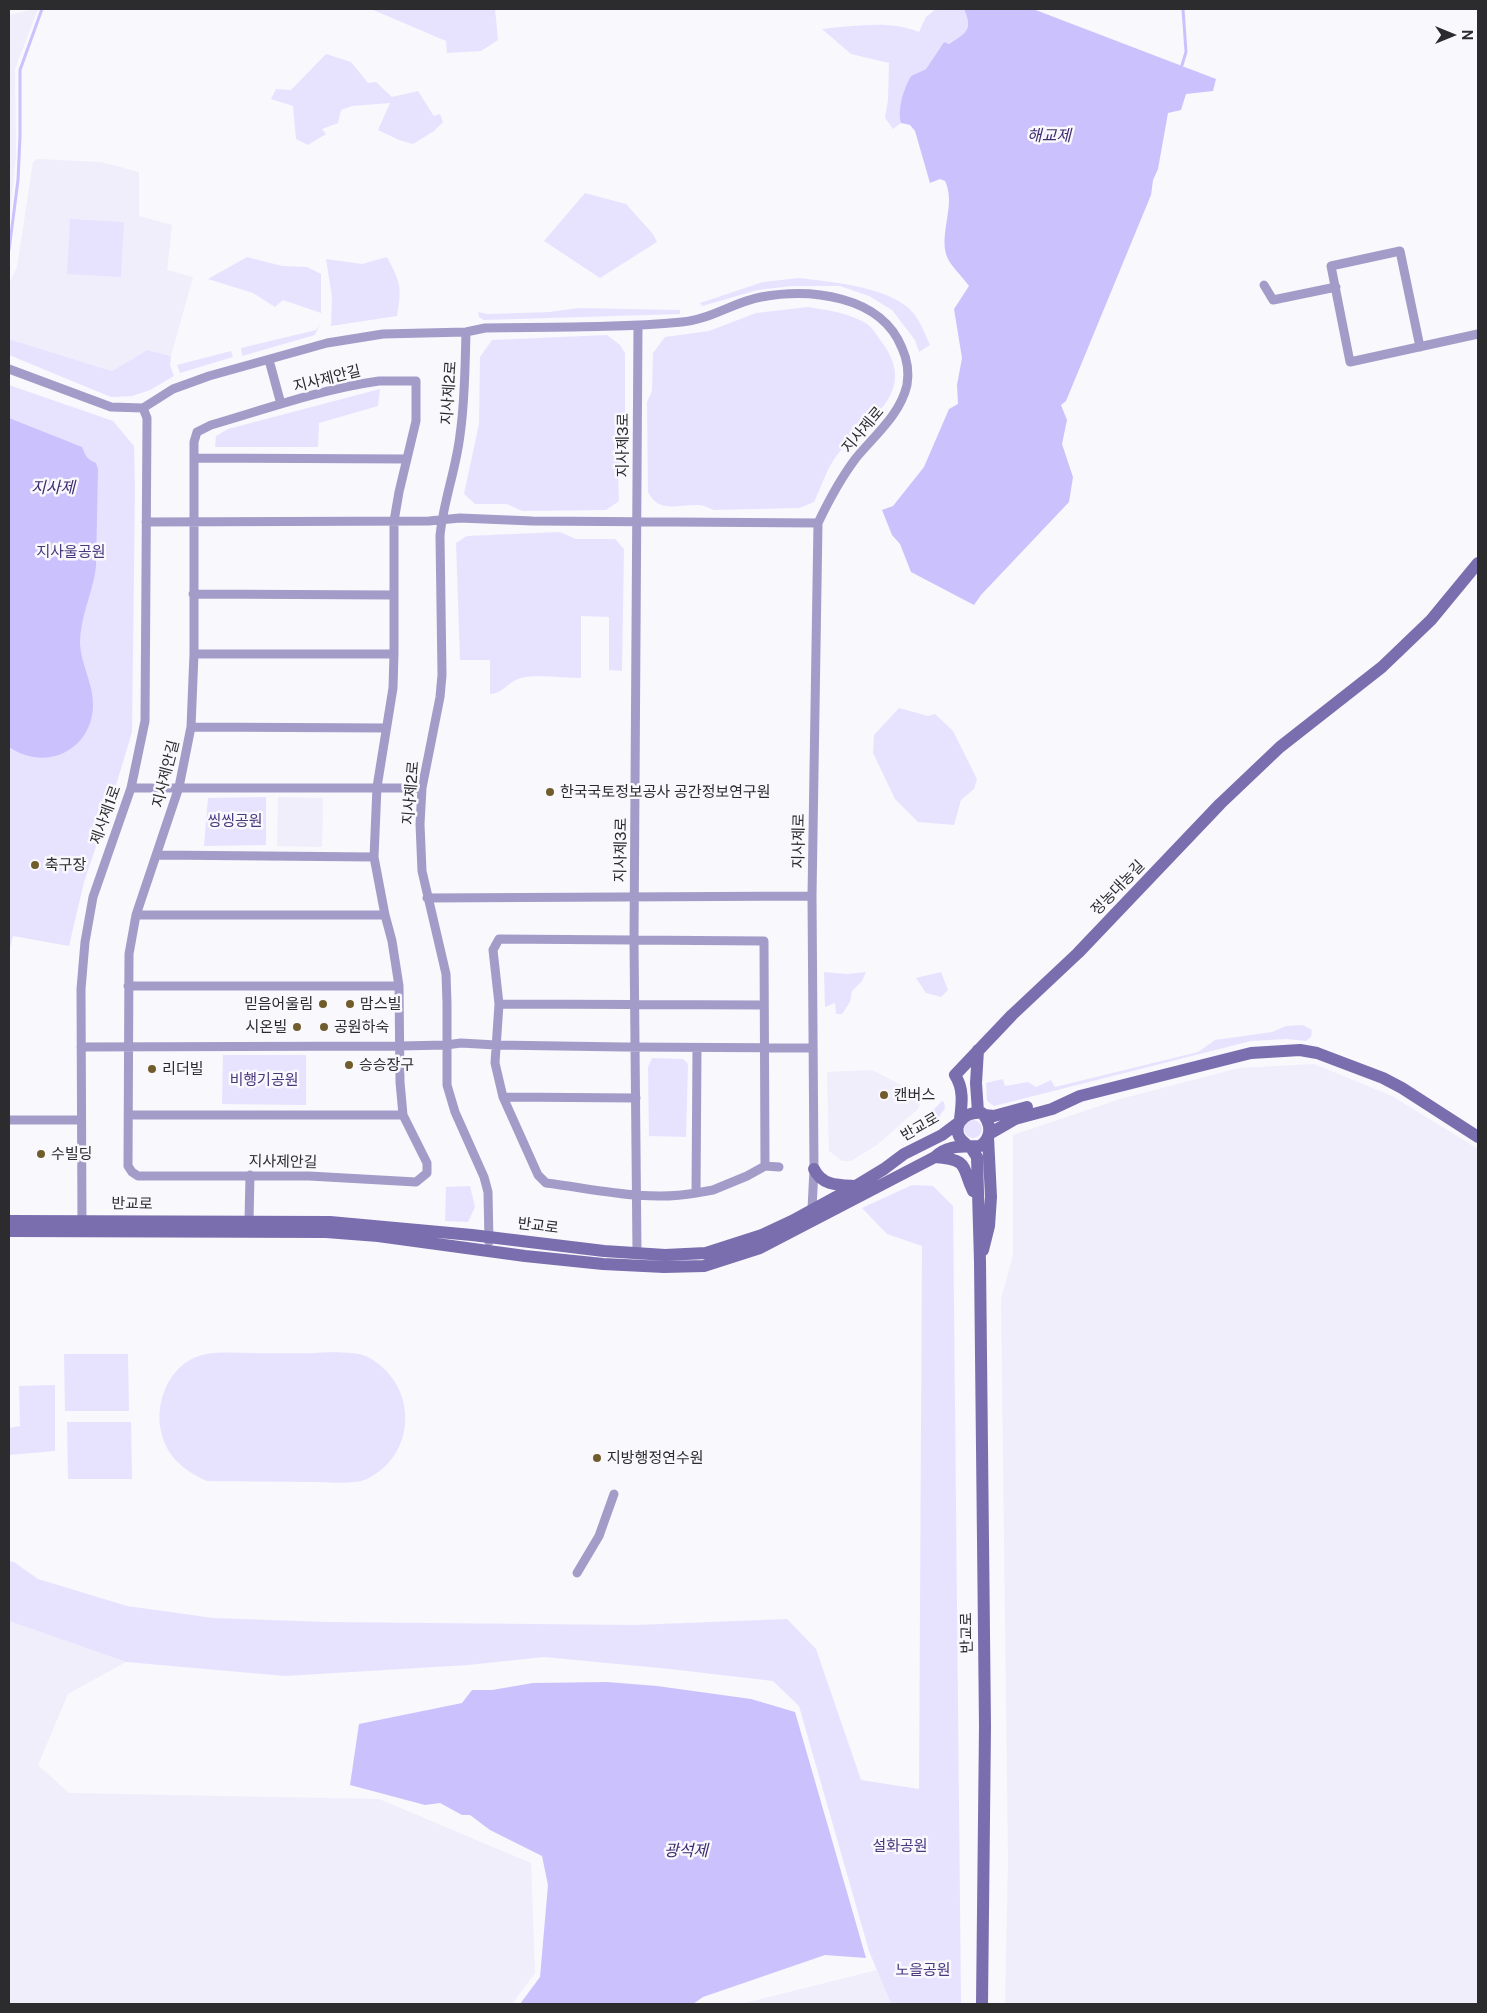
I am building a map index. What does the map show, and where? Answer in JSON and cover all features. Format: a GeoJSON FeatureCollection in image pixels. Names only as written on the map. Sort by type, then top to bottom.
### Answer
{"type":"FeatureCollection","features":[{"type":"Feature","properties":{"kind":"street"},"geometry":{"type":"LineString","coordinates":[[1420,347],[1400,251],[1331,266],[1350,362],[1420,347],[1478,334]]}},
{"type":"Feature","properties":{"kind":"street"},"geometry":{"type":"LineString","coordinates":[[1264,285],[1273,300],[1336,287]]}},
{"type":"Feature","properties":{"kind":"street","name":"지사제로"},"geometry":{"type":"LineString","coordinates":[[143,408],[173,389],[209,376],[327,343],[383,334],[466,332],[485,328],[638,326],[688,322],[759,297],[802,294],[844,300],[861,306],[883,318],[897,335],[907,358],[907,383],[895,414],[856,459],[835,488],[818,524],[812,896],[814,1169],[812,1210]]}},
{"type":"Feature","properties":{"kind":"street","name":"지사제3로"},"geometry":{"type":"LineString","coordinates":[[637,1254],[634,896],[638,326]]}},
{"type":"Feature","properties":{"kind":"street","name":"지사제2로"},"geometry":{"type":"LineString","coordinates":[[466,332],[460,437],[442,521],[440,544],[442,675],[440,697],[422,788],[420,824],[422,871],[446,974],[448,1003],[447,1086],[455,1112],[484,1177],[488,1192],[489,1250]]}},
{"type":"Feature","properties":{"kind":"street"},"geometry":{"type":"LineString","coordinates":[[269,360],[280,404]]}},
{"type":"Feature","properties":{"kind":"street"},"geometry":{"type":"LineString","coordinates":[[9,369],[111,407],[143,408]]}},
{"type":"Feature","properties":{"kind":"street","name":"지사제안길"},"geometry":{"type":"LineString","coordinates":[[379,381],[416,381],[416,421],[394,520],[394,654],[392,696],[377,787],[374,857],[392,941],[399,986],[403,1115],[427,1163],[427,1173],[416,1182],[308,1176],[138,1176],[128,1166],[129,954],[136,916],[180,787],[191,727],[194,654],[192,521],[194,442],[197,432],[211,425],[280,404],[359,384],[379,381]]}},
{"type":"Feature","properties":{"kind":"street","name":"제사제1로"},"geometry":{"type":"LineString","coordinates":[[82,1225],[80,989],[85,942],[93,897],[131,788],[141,745],[146,702],[146,418],[143,408]]}},
{"type":"Feature","properties":{"kind":"street"},"geometry":{"type":"LineString","coordinates":[[194,458],[407,459]]}},
{"type":"Feature","properties":{"kind":"street"},"geometry":{"type":"LineString","coordinates":[[146,522],[442,521],[460,518],[516,521],[818,524]]}},
{"type":"Feature","properties":{"kind":"street","name":"정농대농길"},"geometry":{"type":"LineString","coordinates":[[958,1071],[1012,1015],[1078,953],[1220,804],[1280,747],[1382,667],[1431,620],[1478,563]]}},
{"type":"Feature","properties":{"kind":"street"},"geometry":{"type":"LineString","coordinates":[[193,594],[393,594]]}},
{"type":"Feature","properties":{"kind":"street"},"geometry":{"type":"LineString","coordinates":[[194,654],[394,654]]}},
{"type":"Feature","properties":{"kind":"street","name":"지사제안길"},"geometry":{"type":"LineString","coordinates":[[191,727],[386,728]]}},
{"type":"Feature","properties":{"kind":"street"},"geometry":{"type":"LineString","coordinates":[[131,788],[422,788]]}},
{"type":"Feature","properties":{"kind":"street"},"geometry":{"type":"LineString","coordinates":[[157,855],[374,857]]}},
{"type":"Feature","properties":{"kind":"street"},"geometry":{"type":"LineString","coordinates":[[427,898],[812,896]]}},
{"type":"Feature","properties":{"kind":"street"},"geometry":{"type":"LineString","coordinates":[[136,916],[385,915]]}},
{"type":"Feature","properties":{"kind":"street"},"geometry":{"type":"LineString","coordinates":[[765,1166],[764,941],[499,940],[493,950],[499,1004],[495,1063],[504,1097],[538,1175],[546,1183],[636,1195],[667,1196],[713,1190],[747,1176],[765,1166],[779,1167]]}},
{"type":"Feature","properties":{"kind":"street"},"geometry":{"type":"LineString","coordinates":[[128,986],[399,986]]}},
{"type":"Feature","properties":{"kind":"street"},"geometry":{"type":"LineString","coordinates":[[499,1004],[764,1005]]}},
{"type":"Feature","properties":{"kind":"street"},"geometry":{"type":"LineString","coordinates":[[80,1047],[400,1046],[461,1043],[697,1048],[812,1048]]}},
{"type":"Feature","properties":{"kind":"street"},"geometry":{"type":"LineString","coordinates":[[696,1193],[697,1048]]}},
{"type":"Feature","properties":{"kind":"street"},"geometry":{"type":"LineString","coordinates":[[978,1050],[976,1083],[981,1114],[989,1124],[989,1136]]}},
{"type":"Feature","properties":{"kind":"street"},"geometry":{"type":"LineString","coordinates":[[958,1071],[962,1091],[958,1135],[968,1145],[980,1146],[989,1136],[1015,1119],[1052,1109],[1080,1096],[1251,1053],[1300,1050],[1317,1053],[1383,1078],[1402,1088],[1478,1138]]}},
{"type":"Feature","properties":{"kind":"street"},"geometry":{"type":"LineString","coordinates":[[958,1071],[976,1083]]}},
{"type":"Feature","properties":{"kind":"street"},"geometry":{"type":"LineString","coordinates":[[959,1121],[970,1112],[994,1116],[1074,1095],[1080,1096]]}},
{"type":"Feature","properties":{"kind":"street"},"geometry":{"type":"LineString","coordinates":[[504,1097],[636,1098]]}},
{"type":"Feature","properties":{"kind":"street"},"geometry":{"type":"LineString","coordinates":[[129,1115],[403,1115]]}},
{"type":"Feature","properties":{"kind":"street"},"geometry":{"type":"LineString","coordinates":[[9,1120],[80,1120]]}},
{"type":"Feature","properties":{"kind":"street","name":"반교로"},"geometry":{"type":"LineString","coordinates":[[82,1225],[249,1221],[330,1222],[379,1225],[637,1254],[706,1253],[762,1235],[812,1210],[884,1169],[904,1154],[942,1134],[959,1121]]}},
{"type":"Feature","properties":{"kind":"street","name":"반교로"},"geometry":{"type":"LineString","coordinates":[[980,1262],[990,1226],[989,1136]]}},
{"type":"Feature","properties":{"kind":"street","name":"반교로"},"geometry":{"type":"LineString","coordinates":[[82,1225],[326,1232],[378,1236],[525,1256],[636,1266],[704,1266],[760,1248],[936,1156],[942,1150],[968,1145],[977,1156],[980,1262],[984,1716],[982,2004]]}},
{"type":"Feature","properties":{"kind":"street"},"geometry":{"type":"LineString","coordinates":[[936,1156],[960,1163],[966,1169],[977,1198]]}},
{"type":"Feature","properties":{"kind":"street"},"geometry":{"type":"LineString","coordinates":[[814,1169],[824,1182],[856,1186]]}},
{"type":"Feature","properties":{"kind":"street"},"geometry":{"type":"LineString","coordinates":[[249,1221],[250,1175]]}},
{"type":"Feature","properties":{"kind":"street"},"geometry":{"type":"LineString","coordinates":[[9,1221],[82,1225]]}},
{"type":"Feature","properties":{"kind":"street"},"geometry":{"type":"LineString","coordinates":[[9,1231],[82,1225]]}},
{"type":"Feature","properties":{"kind":"street"},"geometry":{"type":"LineString","coordinates":[[577,1573],[599,1536],[614,1494]]}},
{"type":"Feature","properties":{"kind":"shaded area"},"geometry":{"type":"Polygon","coordinates":[[[38,9],[15,69],[16,154],[9,229],[9,15],[38,9]]]}},
{"type":"Feature","properties":{"kind":"shaded area"},"geometry":{"type":"Polygon","coordinates":[[[37,159],[101,162],[139,172],[139,216],[172,225],[167,270],[193,277],[171,356],[147,350],[112,371],[9,339],[9,283],[17,267],[33,162],[37,159]]]}},
{"type":"Feature","properties":{"kind":"shaded area"},"geometry":{"type":"Polygon","coordinates":[[[278,797],[323,798],[322,847],[277,846],[278,797]]]}},
{"type":"Feature","properties":{"kind":"shaded area"},"geometry":{"type":"Polygon","coordinates":[[[1314,1064],[1392,1096],[1478,1149],[1478,2004],[1005,2004],[1008,1862],[1001,1299],[1013,1255],[1013,1135],[1120,1099],[1239,1068],[1314,1064]]]}},
{"type":"Feature","properties":{"kind":"shaded area"},"geometry":{"type":"Polygon","coordinates":[[[872,1070],[911,1090],[921,1102],[918,1109],[877,1145],[851,1161],[842,1161],[829,1151],[827,1072],[872,1070]]]}},
{"type":"Feature","properties":{"kind":"shaded area"},"geometry":{"type":"Polygon","coordinates":[[[9,1621],[126,1662],[68,1694],[38,1765],[69,1793],[379,1799],[531,1863],[535,1973],[512,2004],[9,2004],[9,1621]]]}},
{"type":"Feature","properties":{"kind":"shaded area"},"geometry":{"type":"Polygon","coordinates":[[[877,1970],[891,2004],[741,2004],[877,1970]]]}},
{"type":"Feature","properties":{"kind":"green space"},"geometry":{"type":"Polygon","coordinates":[[[371,9],[495,9],[498,40],[481,51],[447,53],[446,41],[371,9]]]}},
{"type":"Feature","properties":{"kind":"green space"},"geometry":{"type":"Polygon","coordinates":[[[936,9],[964,9],[968,26],[964,33],[948,44],[944,42],[926,69],[911,76],[901,105],[901,123],[893,129],[885,118],[888,100],[889,63],[851,54],[822,29],[859,25],[884,25],[908,28],[919,32],[926,17],[936,9]]]}},
{"type":"Feature","properties":{"kind":"green space"},"geometry":{"type":"Polygon","coordinates":[[[326,54],[351,62],[368,83],[376,82],[392,97],[418,91],[434,116],[440,114],[443,122],[434,131],[413,144],[378,130],[390,103],[352,106],[341,110],[338,123],[322,129],[326,134],[308,145],[296,139],[293,106],[271,99],[276,89],[291,90],[326,54]]]}},
{"type":"Feature","properties":{"kind":"green space"},"geometry":{"type":"Polygon","coordinates":[[[585,193],[626,204],[653,234],[657,242],[600,278],[544,241],[585,193]]]}},
{"type":"Feature","properties":{"kind":"green space"},"geometry":{"type":"Polygon","coordinates":[[[70,219],[124,222],[121,277],[67,274],[70,219]]]}},
{"type":"Feature","properties":{"kind":"green space"},"geometry":{"type":"Polygon","coordinates":[[[247,257],[282,266],[307,267],[321,274],[321,313],[283,300],[275,307],[253,293],[208,279],[247,257]]]}},
{"type":"Feature","properties":{"kind":"green space"},"geometry":{"type":"Polygon","coordinates":[[[387,257],[398,280],[400,298],[397,316],[331,326],[332,297],[326,259],[362,264],[387,257]]]}},
{"type":"Feature","properties":{"kind":"green space"},"geometry":{"type":"Polygon","coordinates":[[[799,278],[869,289],[895,299],[914,314],[930,345],[919,352],[915,340],[892,310],[869,296],[840,286],[792,286],[758,290],[702,306],[700,303],[763,282],[799,278]]]}},
{"type":"Feature","properties":{"kind":"green space"},"geometry":{"type":"Polygon","coordinates":[[[808,307],[846,315],[869,325],[892,360],[895,376],[892,391],[885,404],[834,459],[814,502],[799,508],[714,510],[700,505],[663,506],[652,499],[648,492],[647,402],[652,391],[653,353],[665,337],[709,331],[756,313],[808,307]]]}},
{"type":"Feature","properties":{"kind":"green space"},"geometry":{"type":"Polygon","coordinates":[[[579,308],[680,310],[680,314],[484,320],[479,317],[478,312],[488,314],[549,312],[579,308]]]}},
{"type":"Feature","properties":{"kind":"green space"},"geometry":{"type":"Polygon","coordinates":[[[320,324],[315,335],[242,356],[241,348],[316,330],[320,324]]]}},
{"type":"Feature","properties":{"kind":"green space"},"geometry":{"type":"Polygon","coordinates":[[[607,335],[620,345],[625,353],[625,448],[618,468],[619,501],[606,510],[522,511],[507,504],[475,504],[464,494],[479,424],[480,357],[492,340],[607,335]]]}},
{"type":"Feature","properties":{"kind":"green space"},"geometry":{"type":"Polygon","coordinates":[[[9,339],[112,371],[147,350],[171,356],[170,365],[174,376],[150,390],[132,396],[111,397],[9,355],[9,339]]]}},
{"type":"Feature","properties":{"kind":"green space"},"geometry":{"type":"Polygon","coordinates":[[[231,351],[233,357],[180,373],[177,365],[231,351]]]}},
{"type":"Feature","properties":{"kind":"green space","name":"지사울공원"},"geometry":{"type":"Polygon","coordinates":[[[9,385],[113,421],[134,446],[135,487],[132,732],[84,882],[69,946],[13,936],[9,952],[9,385]]]}},
{"type":"Feature","properties":{"kind":"green space"},"geometry":{"type":"Polygon","coordinates":[[[380,389],[378,406],[319,423],[318,447],[215,447],[216,436],[228,429],[380,389]]]}},
{"type":"Feature","properties":{"kind":"green space"},"geometry":{"type":"Polygon","coordinates":[[[560,532],[576,539],[615,539],[624,549],[622,671],[609,670],[609,617],[581,616],[581,678],[527,677],[517,680],[498,692],[490,694],[490,660],[460,660],[456,543],[467,536],[560,532]]]}},
{"type":"Feature","properties":{"kind":"green space"},"geometry":{"type":"Polygon","coordinates":[[[899,708],[928,716],[935,714],[953,731],[977,779],[974,789],[961,800],[954,825],[918,822],[895,799],[873,753],[874,735],[899,708]]]}},
{"type":"Feature","properties":{"kind":"green space","name":"씽씽공원"},"geometry":{"type":"Polygon","coordinates":[[[266,797],[266,845],[204,846],[208,798],[266,797]]]}},
{"type":"Feature","properties":{"kind":"green space"},"geometry":{"type":"Polygon","coordinates":[[[824,972],[847,974],[866,972],[862,981],[852,991],[850,1002],[842,1014],[836,1014],[835,1003],[825,1007],[824,972]]]}},
{"type":"Feature","properties":{"kind":"green space"},"geometry":{"type":"Polygon","coordinates":[[[941,972],[948,990],[941,997],[926,993],[916,978],[941,972]]]}},
{"type":"Feature","properties":{"kind":"green space"},"geometry":{"type":"Polygon","coordinates":[[[1303,1025],[1312,1030],[1311,1037],[1306,1041],[1287,1039],[1251,1041],[994,1106],[987,1101],[986,1083],[1003,1079],[1005,1086],[1028,1082],[1036,1087],[1051,1080],[1055,1087],[1198,1052],[1215,1040],[1272,1032],[1286,1026],[1303,1025]]]}},
{"type":"Feature","properties":{"kind":"green space","name":"비행기공원"},"geometry":{"type":"Polygon","coordinates":[[[223,1055],[306,1055],[306,1105],[222,1104],[223,1055]]]}},
{"type":"Feature","properties":{"kind":"green space"},"geometry":{"type":"Polygon","coordinates":[[[652,1058],[683,1059],[688,1064],[686,1137],[649,1136],[648,1067],[652,1058]]]}},
{"type":"Feature","properties":{"kind":"green space"},"geometry":{"type":"Polygon","coordinates":[[[942,1101],[945,1108],[938,1118],[927,1128],[910,1134],[942,1101]]]}},
{"type":"Feature","properties":{"kind":"green space"},"geometry":{"type":"Polygon","coordinates":[[[969,1120],[977,1120],[982,1125],[980,1136],[969,1138],[964,1133],[964,1125],[969,1120]]]}},
{"type":"Feature","properties":{"kind":"green space","name":"설화공원"},"geometry":{"type":"Polygon","coordinates":[[[912,1185],[933,1186],[953,1206],[961,2004],[891,2004],[869,1951],[799,1706],[773,1681],[544,1657],[468,1665],[285,1676],[126,1662],[9,1621],[9,1561],[14,1562],[38,1579],[127,1606],[213,1618],[327,1622],[635,1625],[787,1619],[816,1649],[861,1780],[919,1789],[922,1246],[887,1234],[862,1208],[912,1185]]]}},
{"type":"Feature","properties":{"kind":"green space"},"geometry":{"type":"Polygon","coordinates":[[[470,1186],[475,1207],[468,1222],[445,1221],[446,1187],[470,1186]]]}},
{"type":"Feature","properties":{"kind":"green space"},"geometry":{"type":"Polygon","coordinates":[[[219,1353],[356,1353],[368,1357],[384,1369],[396,1384],[403,1401],[405,1419],[403,1437],[396,1453],[384,1468],[367,1479],[341,1483],[207,1481],[182,1466],[170,1453],[162,1436],[159,1417],[160,1407],[165,1389],[175,1372],[190,1360],[204,1355],[219,1353]]]}},
{"type":"Feature","properties":{"kind":"green space"},"geometry":{"type":"Polygon","coordinates":[[[64,1354],[128,1354],[129,1411],[65,1411],[64,1354]]]}},
{"type":"Feature","properties":{"kind":"green space"},"geometry":{"type":"Polygon","coordinates":[[[55,1385],[55,1451],[9,1455],[9,1428],[20,1426],[19,1386],[55,1385]]]}},
{"type":"Feature","properties":{"kind":"green space"},"geometry":{"type":"Polygon","coordinates":[[[67,1422],[131,1422],[132,1479],[68,1479],[67,1422]]]}},
{"type":"Feature","properties":{"kind":"water","name":"해교제"},"geometry":{"type":"Polygon","coordinates":[[[964,9],[1033,9],[1216,79],[1213,91],[1186,94],[1181,110],[1168,113],[1158,169],[1153,180],[1151,195],[1066,401],[1061,405],[1067,420],[1062,444],[1073,477],[1069,502],[981,595],[974,605],[911,572],[900,544],[892,535],[882,510],[893,506],[924,467],[949,409],[958,404],[957,385],[962,358],[954,309],[969,286],[953,267],[946,254],[945,236],[949,199],[945,181],[940,179],[930,183],[915,131],[910,125],[901,123],[900,111],[904,92],[911,76],[926,69],[944,42],[949,44],[967,30],[968,22],[964,9]]]}},
{"type":"Feature","properties":{"kind":"water","name":"지사제"},"geometry":{"type":"Polygon","coordinates":[[[9,418],[82,447],[87,457],[96,463],[98,469],[96,567],[82,624],[80,643],[92,691],[93,707],[90,722],[84,735],[75,746],[64,753],[51,757],[23,754],[9,747],[9,418]]]}},
{"type":"Feature","properties":{"kind":"water","name":"광석제"},"geometry":{"type":"Polygon","coordinates":[[[607,1682],[657,1686],[751,1699],[795,1712],[866,1958],[825,1955],[703,1997],[693,2004],[520,2004],[540,1977],[548,1885],[542,1856],[490,1830],[470,1815],[462,1815],[440,1803],[425,1805],[350,1785],[359,1724],[462,1703],[472,1690],[492,1690],[533,1683],[607,1682]]]}},
{"type":"Feature","properties":{"kind":"waterway"},"geometry":{"type":"LineString","coordinates":[[9,250],[18,180],[20,70],[42,9]]}},
{"type":"Feature","properties":{"kind":"waterway"},"geometry":{"type":"LineString","coordinates":[[1182,65],[1186,52],[1183,9]]}},
{"type":"Feature","properties":{"kind":"place","name":"한국국토정보공사 공간정보연구원"},"geometry":{"type":"Point","coordinates":[550,792]}},
{"type":"Feature","properties":{"kind":"place","name":"축구장"},"geometry":{"type":"Point","coordinates":[35,865]}},
{"type":"Feature","properties":{"kind":"place","name":"믿음어울림"},"geometry":{"type":"Point","coordinates":[323,1004]}},
{"type":"Feature","properties":{"kind":"place","name":"맘스빌"},"geometry":{"type":"Point","coordinates":[350,1004]}},
{"type":"Feature","properties":{"kind":"place","name":"시온빌"},"geometry":{"type":"Point","coordinates":[297,1027]}},
{"type":"Feature","properties":{"kind":"place","name":"공원하숙"},"geometry":{"type":"Point","coordinates":[324,1027]}},
{"type":"Feature","properties":{"kind":"place","name":"승승장구"},"geometry":{"type":"Point","coordinates":[349,1065]}},
{"type":"Feature","properties":{"kind":"place","name":"리더빌"},"geometry":{"type":"Point","coordinates":[152,1069]}},
{"type":"Feature","properties":{"kind":"place","name":"캔버스"},"geometry":{"type":"Point","coordinates":[884,1095]}},
{"type":"Feature","properties":{"kind":"place","name":"수빌딩"},"geometry":{"type":"Point","coordinates":[41,1154]}},
{"type":"Feature","properties":{"kind":"place","name":"지방행정연수원"},"geometry":{"type":"Point","coordinates":[597,1458]}},
{"type":"Feature","properties":{"kind":"park label","name":"노을공원"},"geometry":{"type":"Point","coordinates":[923,1970]}}]}
